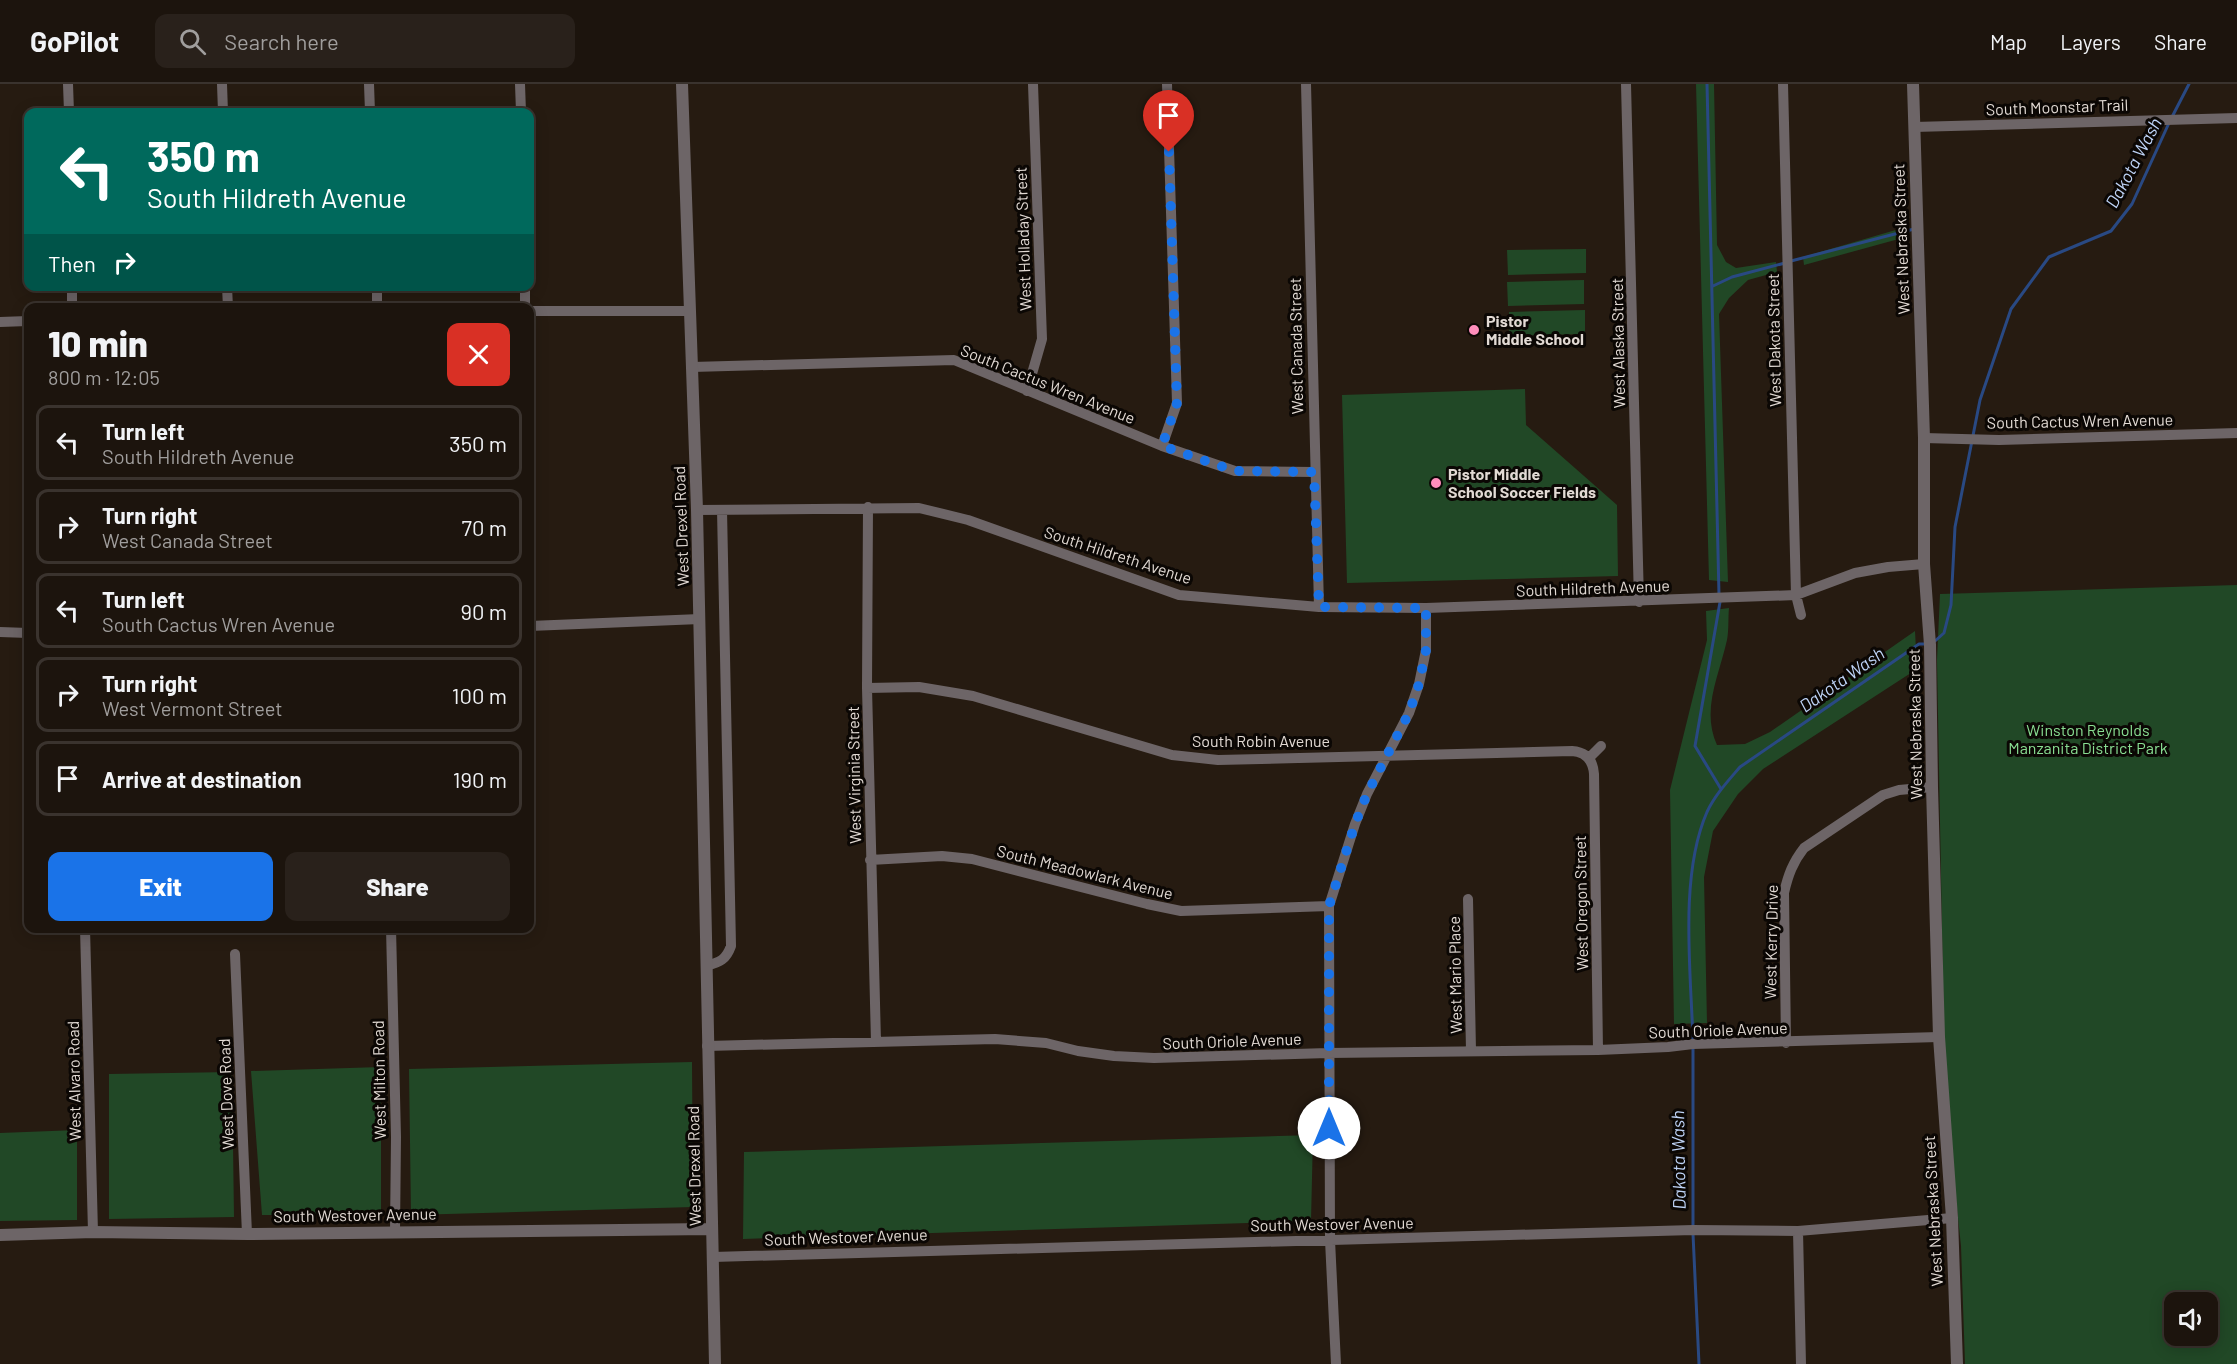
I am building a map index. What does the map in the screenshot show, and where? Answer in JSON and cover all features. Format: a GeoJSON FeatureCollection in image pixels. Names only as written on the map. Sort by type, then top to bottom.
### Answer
{"type":"FeatureCollection","features":[{"type":"Feature","properties":{"kind":"street"},"geometry":{"type":"LineString","coordinates":[[68,84],[69,108]]}},
{"type":"Feature","properties":{"kind":"street"},"geometry":{"type":"LineString","coordinates":[[222,84],[223,108]]}},
{"type":"Feature","properties":{"kind":"street"},"geometry":{"type":"LineString","coordinates":[[369,84],[370,108]]}},
{"type":"Feature","properties":{"kind":"street"},"geometry":{"type":"LineString","coordinates":[[520,84],[521,108]]}},
{"type":"Feature","properties":{"kind":"street","name":"West Drexel Road"},"geometry":{"type":"LineString","coordinates":[[682,84],[700,619],[715,1364]]}},
{"type":"Feature","properties":{"kind":"street","name":"West Holladay Street"},"geometry":{"type":"LineString","coordinates":[[1027,391],[1042,339],[1033,84]]}},
{"type":"Feature","properties":{"kind":"street"},"geometry":{"type":"LineString","coordinates":[[1162,446],[1177,403],[1167,84]]}},
{"type":"Feature","properties":{"kind":"street","name":"West Canada Street"},"geometry":{"type":"LineString","coordinates":[[1306,84],[1319,607]]}},
{"type":"Feature","properties":{"kind":"street","name":"West Alaska Street"},"geometry":{"type":"LineString","coordinates":[[1626,84],[1639,602]]}},
{"type":"Feature","properties":{"kind":"street","name":"West Dakota Street"},"geometry":{"type":"LineString","coordinates":[[1783,84],[1796,595],[1801,615]]}},
{"type":"Feature","properties":{"kind":"street","name":"West Nebraska Street"},"geometry":{"type":"LineString","coordinates":[[1913,84],[1924,438],[1924,564],[1930,645],[1939,1037],[1952,1218],[1957,1364]]}},
{"type":"Feature","properties":{"kind":"street","name":"South Moonstar Trail"},"geometry":{"type":"LineString","coordinates":[[1914,127],[2237,118]]}},
{"type":"Feature","properties":{"kind":"street"},"geometry":{"type":"LineString","coordinates":[[534,311],[690,311]]}},
{"type":"Feature","properties":{"kind":"street"},"geometry":{"type":"LineString","coordinates":[[0,322],[24,321]]}},
{"type":"Feature","properties":{"kind":"street","name":"South Cactus Wren Avenue"},"geometry":{"type":"LineString","coordinates":[[692,367],[954,360],[1162,446],[1235,471],[1314,472]]}},
{"type":"Feature","properties":{"kind":"street","name":"South Cactus Wren Avenue"},"geometry":{"type":"LineString","coordinates":[[1924,438],[1999,440],[2237,433]]}},
{"type":"Feature","properties":{"kind":"street","name":"West Virginia Street"},"geometry":{"type":"LineString","coordinates":[[868,507],[867,688],[876,1042]]}},
{"type":"Feature","properties":{"kind":"street","name":"South Hildreth Avenue"},"geometry":{"type":"LineString","coordinates":[[697,510],[919,508],[968,520],[1179,595],[1319,607],[1426,608],[1796,595],[1855,573],[1924,564]]}},
{"type":"Feature","properties":{"kind":"street"},"geometry":{"type":"LineString","coordinates":[[706,966],[720,962],[728,956],[731,946],[722,510]]}},
{"type":"Feature","properties":{"kind":"street"},"geometry":{"type":"LineString","coordinates":[[1336,1364],[1330,1240],[1329,906],[1355,824],[1367,794],[1409,713],[1424,667],[1426,608]]}},
{"type":"Feature","properties":{"kind":"street"},"geometry":{"type":"LineString","coordinates":[[534,626],[700,619]]}},
{"type":"Feature","properties":{"kind":"street"},"geometry":{"type":"LineString","coordinates":[[0,632],[24,633]]}},
{"type":"Feature","properties":{"kind":"street","name":"South Robin Avenue"},"geometry":{"type":"LineString","coordinates":[[867,688],[919,687],[972,696],[1172,755],[1218,759],[1572,751],[1583,753],[1589,758]]}},
{"type":"Feature","properties":{"kind":"street"},"geometry":{"type":"LineString","coordinates":[[1589,758],[1601,746]]}},
{"type":"Feature","properties":{"kind":"street","name":"West Oregon Street"},"geometry":{"type":"LineString","coordinates":[[1589,758],[1594,774],[1598,1050]]}},
{"type":"Feature","properties":{"kind":"street","name":"West Kerry Drive"},"geometry":{"type":"LineString","coordinates":[[1786,1043],[1784,892],[1795,859],[1804,848],[1883,795],[1899,790],[1932,787]]}},
{"type":"Feature","properties":{"kind":"street","name":"South Meadowlark Avenue"},"geometry":{"type":"LineString","coordinates":[[870,860],[942,856],[972,859],[1147,904],[1181,910],[1329,906]]}},
{"type":"Feature","properties":{"kind":"street","name":"West Mario Place"},"geometry":{"type":"LineString","coordinates":[[1468,899],[1471,1052]]}},
{"type":"Feature","properties":{"kind":"street","name":"West Alvaro Road"},"geometry":{"type":"LineString","coordinates":[[85,933],[93,1232]]}},
{"type":"Feature","properties":{"kind":"street","name":"West Milton Road"},"geometry":{"type":"LineString","coordinates":[[391,933],[396,1137],[395,1231]]}},
{"type":"Feature","properties":{"kind":"street","name":"West Dove Road"},"geometry":{"type":"LineString","coordinates":[[235,954],[247,1234]]}},
{"type":"Feature","properties":{"kind":"street","name":"South Oriole Avenue"},"geometry":{"type":"LineString","coordinates":[[707,1046],[995,1039],[1047,1043],[1078,1051],[1114,1056],[1154,1058],[1328,1053],[1598,1050],[1693,1044],[1939,1037]]}},
{"type":"Feature","properties":{"kind":"street","name":"South Westover Avenue"},"geometry":{"type":"LineString","coordinates":[[713,1257],[1693,1230],[1798,1231],[1952,1218]]}},
{"type":"Feature","properties":{"kind":"street","name":"South Westover Avenue"},"geometry":{"type":"LineString","coordinates":[[0,1235],[93,1232],[247,1234],[711,1229]]}},
{"type":"Feature","properties":{"kind":"street"},"geometry":{"type":"LineString","coordinates":[[1798,1231],[1801,1364]]}},
{"type":"Feature","properties":{"kind":"green space"},"geometry":{"type":"Polygon","coordinates":[[[1696,84],[1714,84],[1717,245],[1726,262],[1736,268],[1776,262],[1777,272],[1748,280],[1729,298],[1719,314],[1728,582],[1709,580],[1696,84]]]}},
{"type":"Feature","properties":{"kind":"green space"},"geometry":{"type":"Polygon","coordinates":[[[1906,227],[1906,237],[1804,265],[1803,257],[1906,227]]]}},
{"type":"Feature","properties":{"kind":"green space"},"geometry":{"type":"Polygon","coordinates":[[[1586,249],[1586,273],[1508,275],[1507,250],[1586,249]]]}},
{"type":"Feature","properties":{"kind":"green space"},"geometry":{"type":"Polygon","coordinates":[[[1584,280],[1584,304],[1508,306],[1507,282],[1584,280]]]}},
{"type":"Feature","properties":{"kind":"green space"},"geometry":{"type":"Polygon","coordinates":[[[1585,310],[1585,334],[1509,336],[1509,312],[1585,310]]]}},
{"type":"Feature","properties":{"kind":"green space","name":"Pistor Middle School Soccer Fields"},"geometry":{"type":"Polygon","coordinates":[[[1525,389],[1526,425],[1617,505],[1618,576],[1347,583],[1342,395],[1525,389]]]}},
{"type":"Feature","properties":{"kind":"green space","name":"Winston Reynolds Manzanita District Park"},"geometry":{"type":"Polygon","coordinates":[[[2237,585],[2237,1364],[1965,1364],[1961,1246],[1951,1152],[1944,1039],[1937,660],[1940,594],[2237,585]]]}},
{"type":"Feature","properties":{"kind":"green space"},"geometry":{"type":"Polygon","coordinates":[[[1729,608],[1727,640],[1711,706],[1713,732],[1717,745],[1745,744],[1770,732],[1915,631],[1917,669],[1763,769],[1738,794],[1713,831],[1704,877],[1707,1023],[1674,1024],[1670,790],[1707,640],[1706,611],[1729,608]]]}},
{"type":"Feature","properties":{"kind":"green space"},"geometry":{"type":"Polygon","coordinates":[[[692,1062],[693,1207],[411,1215],[409,1069],[692,1062]]]}},
{"type":"Feature","properties":{"kind":"green space"},"geometry":{"type":"Polygon","coordinates":[[[381,1067],[381,1215],[262,1215],[251,1071],[381,1067]]]}},
{"type":"Feature","properties":{"kind":"green space"},"geometry":{"type":"Polygon","coordinates":[[[232,1072],[234,1217],[109,1219],[109,1074],[232,1072]]]}},
{"type":"Feature","properties":{"kind":"green space"},"geometry":{"type":"Polygon","coordinates":[[[77,1130],[77,1220],[0,1221],[0,1133],[77,1130]]]}},
{"type":"Feature","properties":{"kind":"green space"},"geometry":{"type":"Polygon","coordinates":[[[1313,1135],[1311,1221],[743,1239],[744,1152],[1313,1135]]]}},
{"type":"Feature","properties":{"kind":"waterway"},"geometry":{"type":"LineString","coordinates":[[1707,84],[1719,595]]}},
{"type":"Feature","properties":{"kind":"waterway","name":"Dakota Wash"},"geometry":{"type":"LineString","coordinates":[[2172,117],[2189,84]]}},
{"type":"Feature","properties":{"kind":"waterway","name":"Dakota Wash"},"geometry":{"type":"LineString","coordinates":[[1935,641],[1944,633],[1951,605],[1955,527],[1980,400],[2011,309],[2049,257],[2111,231],[2132,204],[2169,123]]}},
{"type":"Feature","properties":{"kind":"waterway"},"geometry":{"type":"LineString","coordinates":[[1791,261],[1914,229]]}},
{"type":"Feature","properties":{"kind":"waterway"},"geometry":{"type":"LineString","coordinates":[[1713,286],[1732,277],[1785,263]]}},
{"type":"Feature","properties":{"kind":"waterway"},"geometry":{"type":"LineString","coordinates":[[1720,602],[1695,746],[1721,789]]}},
{"type":"Feature","properties":{"kind":"waterway","name":"Dakota Wash"},"geometry":{"type":"LineString","coordinates":[[1693,1041],[1689,955],[1690,894],[1698,837],[1710,806],[1740,767],[1919,644],[1927,644]]}},
{"type":"Feature","properties":{"kind":"waterway","name":"Dakota Wash"},"geometry":{"type":"LineString","coordinates":[[1693,1048],[1693,1227]]}},
{"type":"Feature","properties":{"kind":"waterway","name":"Dakota Wash"},"geometry":{"type":"LineString","coordinates":[[1693,1234],[1699,1364]]}},
{"type":"Feature","properties":{"kind":"place","name":"Pistor Middle School"},"geometry":{"type":"Point","coordinates":[1474,330]}},
{"type":"Feature","properties":{"kind":"place","name":"Pistor Middle School Soccer Fields"},"geometry":{"type":"Point","coordinates":[1436,483]}},
{"type":"Feature","properties":{"kind":"route"},"geometry":{"type":"LineString","coordinates":[[1169,152],[1177,403],[1162,446],[1235,471],[1314,472],[1319,607],[1426,608],[1426,650],[1419,684],[1409,713],[1367,794],[1344,853],[1329,906],[1329,1128]]}}]}
